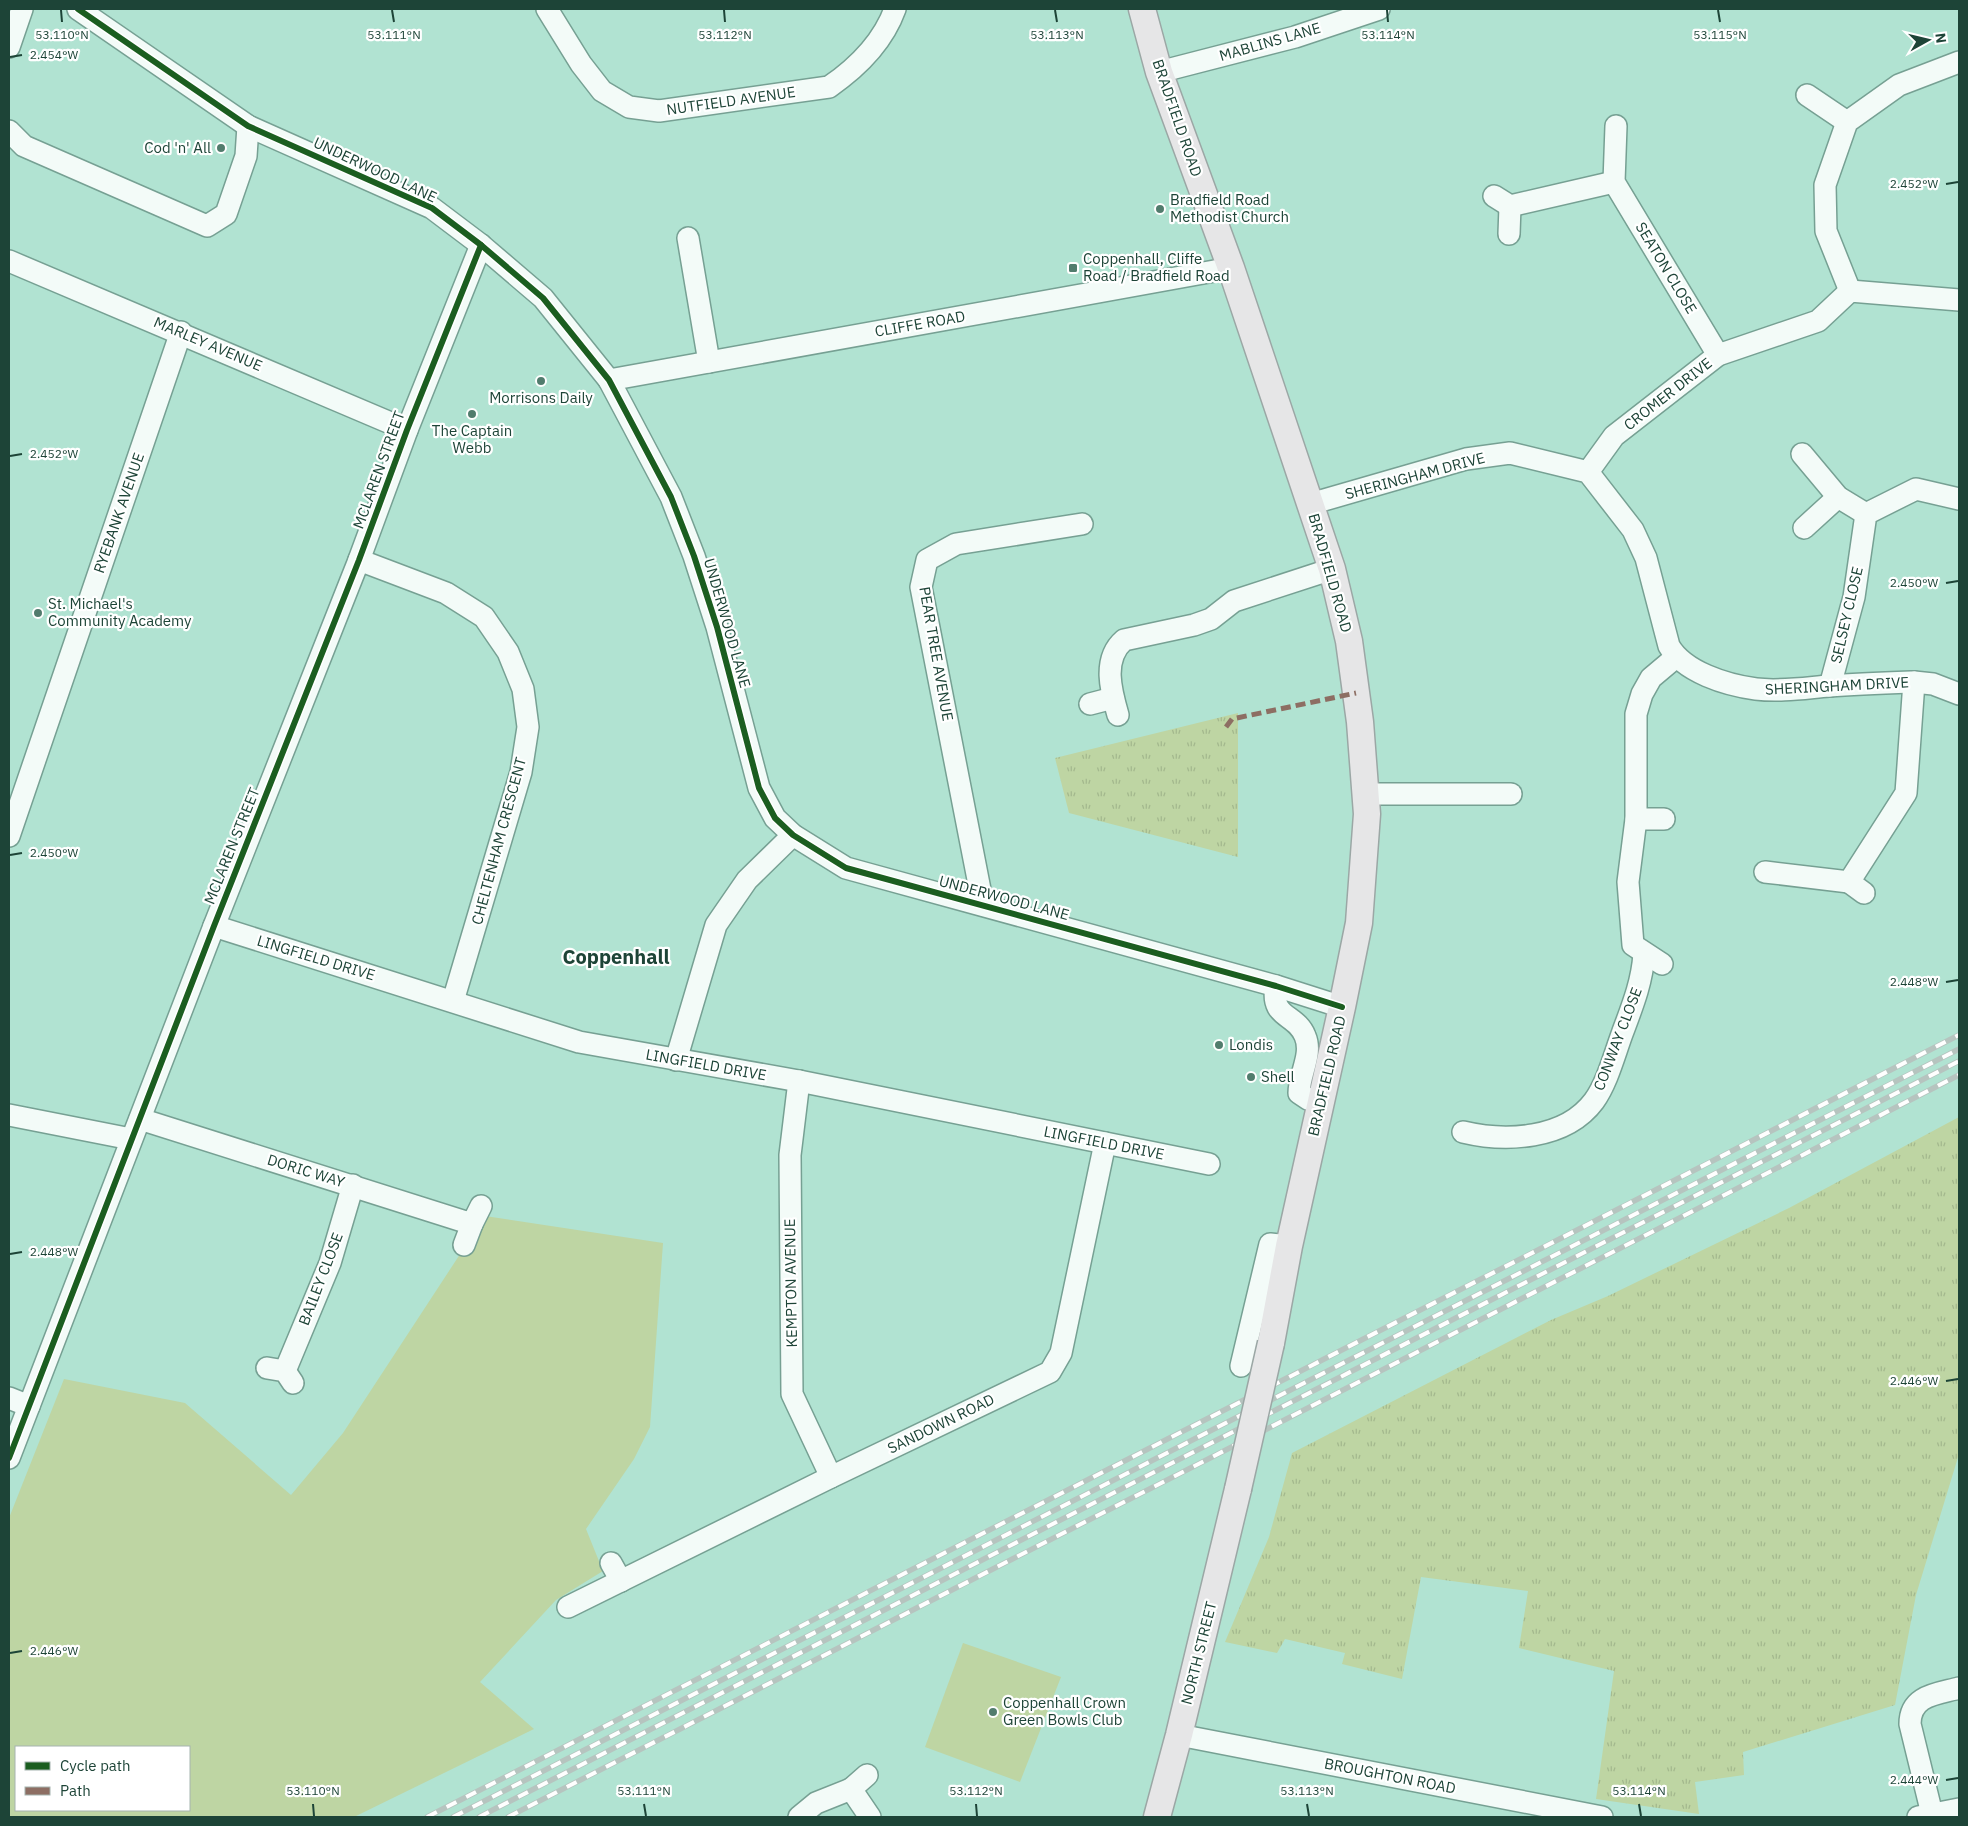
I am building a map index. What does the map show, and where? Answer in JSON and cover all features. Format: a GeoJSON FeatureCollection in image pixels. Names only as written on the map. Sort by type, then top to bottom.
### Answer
{"type":"FeatureCollection","features":[{"type":"Feature","properties":{"kind":"main road","name":"BRADFIELD ROAD"},"geometry":{"type":"LineString","coordinates":[[1142,9],[1159,72],[1231,268],[1332,569],[1349,641],[1360,722],[1366,794],[1367,814],[1359,923],[1289,1246],[1271,1343],[1238,1489]]}},
{"type":"Feature","properties":{"kind":"main road","name":"NORTH STREET"},"geometry":{"type":"LineString","coordinates":[[1157,1817],[1179,1735],[1238,1489]]}},
{"type":"Feature","properties":{"kind":"street"},"geometry":{"type":"LineString","coordinates":[[9,47],[22,9]]}},
{"type":"Feature","properties":{"kind":"street","name":"UNDERWOOD LANE"},"geometry":{"type":"LineString","coordinates":[[78,9],[248,126],[432,208],[482,245],[543,298],[609,380],[671,497],[694,556],[717,627],[759,788],[775,818],[793,836],[846,868],[1276,986],[1342,1007]]}},
{"type":"Feature","properties":{"kind":"street","name":"NUTFIELD AVENUE"},"geometry":{"type":"LineString","coordinates":[[547,9],[581,64],[602,91],[629,107],[659,111],[829,87],[852,71],[888,30],[894,9]]}},
{"type":"Feature","properties":{"kind":"street","name":"MABLINS LANE"},"geometry":{"type":"LineString","coordinates":[[1159,72],[1295,37],[1379,9]]}},
{"type":"Feature","properties":{"kind":"street"},"geometry":{"type":"LineString","coordinates":[[1959,62],[1899,85],[1847,122],[1825,185],[1826,232],[1850,291],[1959,300]]}},
{"type":"Feature","properties":{"kind":"street"},"geometry":{"type":"LineString","coordinates":[[1807,95],[1847,122]]}},
{"type":"Feature","properties":{"kind":"street"},"geometry":{"type":"LineString","coordinates":[[9,131],[24,146],[207,226],[226,214],[246,156],[248,126]]}},
{"type":"Feature","properties":{"kind":"street"},"geometry":{"type":"LineString","coordinates":[[1509,234],[1502,201],[1614,182],[1616,126]]}},
{"type":"Feature","properties":{"kind":"street","name":"SEATON CLOSE"},"geometry":{"type":"LineString","coordinates":[[1614,182],[1718,355]]}},
{"type":"Feature","properties":{"kind":"street"},"geometry":{"type":"LineString","coordinates":[[688,238],[710,362]]}},
{"type":"Feature","properties":{"kind":"street","name":"MCLAREN STREET"},"geometry":{"type":"LineString","coordinates":[[9,1458],[214,926],[359,560],[407,430],[482,245]]}},
{"type":"Feature","properties":{"kind":"street","name":"MARLEY AVENUE"},"geometry":{"type":"LineString","coordinates":[[9,261],[181,332],[407,430]]}},
{"type":"Feature","properties":{"kind":"street","name":"CLIFFE ROAD"},"geometry":{"type":"LineString","coordinates":[[609,380],[1231,268]]}},
{"type":"Feature","properties":{"kind":"street","name":"CROMER DRIVE"},"geometry":{"type":"LineString","coordinates":[[1588,472],[1614,436],[1718,355],[1818,322],[1850,291]]}},
{"type":"Feature","properties":{"kind":"street","name":"RYEBANK AVENUE"},"geometry":{"type":"LineString","coordinates":[[9,836],[181,332]]}},
{"type":"Feature","properties":{"kind":"street","name":"SHERINGHAM DRIVE"},"geometry":{"type":"LineString","coordinates":[[1310,504],[1466,459],[1510,453],[1588,472]]}},
{"type":"Feature","properties":{"kind":"street"},"geometry":{"type":"LineString","coordinates":[[1802,454],[1838,496],[1866,514],[1916,489],[1959,499]]}},
{"type":"Feature","properties":{"kind":"street"},"geometry":{"type":"LineString","coordinates":[[1588,472],[1633,530],[1646,558],[1669,646],[1676,657],[1651,678],[1642,694],[1636,714],[1636,818],[1628,882],[1633,945],[1662,964]]}},
{"type":"Feature","properties":{"kind":"street"},"geometry":{"type":"LineString","coordinates":[[1804,528],[1838,496]]}},
{"type":"Feature","properties":{"kind":"street","name":"SELSEY CLOSE"},"geometry":{"type":"LineString","coordinates":[[1830,686],[1854,597],[1866,514]]}},
{"type":"Feature","properties":{"kind":"street","name":"PEAR TREE AVENUE"},"geometry":{"type":"LineString","coordinates":[[983,905],[922,587],[927,560],[956,544],[1082,524]]}},
{"type":"Feature","properties":{"kind":"street","name":"CHELTENHAM CRESCENT"},"geometry":{"type":"LineString","coordinates":[[359,560],[446,592],[484,617],[508,652],[523,689],[528,726],[521,772],[454,1001]]}},
{"type":"Feature","properties":{"kind":"street"},"geometry":{"type":"LineString","coordinates":[[1090,704],[1116,707],[1110,679],[1111,666],[1117,646],[1124,640],[1194,626],[1211,619],[1234,601],[1332,569]]}},
{"type":"Feature","properties":{"kind":"street","name":"SHERINGHAM DRIVE"},"geometry":{"type":"LineString","coordinates":[[1676,657],[1687,666],[1713,677],[1756,689],[1781,690],[1914,682],[1933,684],[1959,694]]}},
{"type":"Feature","properties":{"kind":"street"},"geometry":{"type":"LineString","coordinates":[[1765,872],[1856,887],[1906,793],[1914,682]]}},
{"type":"Feature","properties":{"kind":"street"},"geometry":{"type":"LineString","coordinates":[[1366,794],[1511,794]]}},
{"type":"Feature","properties":{"kind":"street"},"geometry":{"type":"LineString","coordinates":[[1636,818],[1664,819]]}},
{"type":"Feature","properties":{"kind":"street"},"geometry":{"type":"LineString","coordinates":[[676,1060],[716,925],[747,880],[793,836]]}},
{"type":"Feature","properties":{"kind":"street","name":"LINGFIELD DRIVE"},"geometry":{"type":"LineString","coordinates":[[214,926],[579,1042],[799,1081],[1209,1164]]}},
{"type":"Feature","properties":{"kind":"street","name":"CONWAY CLOSE"},"geometry":{"type":"LineString","coordinates":[[1463,1132],[1492,1138],[1509,1139],[1534,1135],[1558,1127],[1576,1118],[1594,1101],[1607,1075],[1640,986],[1644,954]]}},
{"type":"Feature","properties":{"kind":"street"},"geometry":{"type":"LineString","coordinates":[[1276,986],[1274,994],[1277,1008],[1299,1027],[1307,1041],[1299,1093],[1308,1099],[1321,1102]]}},
{"type":"Feature","properties":{"kind":"street","name":"KEMPTON AVENUE"},"geometry":{"type":"LineString","coordinates":[[799,1081],[790,1155],[792,1394],[831,1477]]}},
{"type":"Feature","properties":{"kind":"street"},"geometry":{"type":"LineString","coordinates":[[9,1114],[131,1139]]}},
{"type":"Feature","properties":{"kind":"street","name":"DORIC WAY"},"geometry":{"type":"LineString","coordinates":[[140,1120],[353,1185],[477,1215],[464,1245]]}},
{"type":"Feature","properties":{"kind":"street","name":"SANDOWN ROAD"},"geometry":{"type":"LineString","coordinates":[[568,1607],[616,1572],[831,1477],[1050,1372],[1061,1353],[1105,1143]]}},
{"type":"Feature","properties":{"kind":"street","name":"BAILEY CLOSE"},"geometry":{"type":"LineString","coordinates":[[282,1374],[330,1263],[353,1185]]}},
{"type":"Feature","properties":{"kind":"street"},"geometry":{"type":"LineString","coordinates":[[1241,1366],[1270,1244],[1289,1246]]}},
{"type":"Feature","properties":{"kind":"street"},"geometry":{"type":"LineString","coordinates":[[9,1398],[29,1406]]}},
{"type":"Feature","properties":{"kind":"street"},"geometry":{"type":"LineString","coordinates":[[1959,1688],[1924,1698],[1913,1707],[1910,1714],[1925,1816],[1959,1809]]}},
{"type":"Feature","properties":{"kind":"street","name":"BROUGHTON ROAD"},"geometry":{"type":"LineString","coordinates":[[1179,1735],[1602,1817]]}},
{"type":"Feature","properties":{"kind":"street"},"geometry":{"type":"LineString","coordinates":[[799,1817],[816,1803],[851,1789],[867,1775]]}},
{"type":"Feature","properties":{"kind":"street"},"geometry":{"type":"LineString","coordinates":[[851,1789],[870,1817]]}},
{"type":"Feature","properties":{"kind":"green space"},"geometry":{"type":"Polygon","coordinates":[[[1238,713],[1238,857],[1069,813],[1055,758],[1238,713]]]}},
{"type":"Feature","properties":{"kind":"green space"},"geometry":{"type":"Polygon","coordinates":[[[1959,1117],[1959,1454],[1916,1595],[1895,1705],[1743,1752],[1744,1775],[1695,1782],[1699,1814],[1596,1799],[1614,1671],[1519,1648],[1528,1591],[1421,1577],[1402,1679],[1342,1664],[1345,1653],[1285,1639],[1277,1653],[1225,1642],[1269,1537],[1292,1453],[1551,1320],[1608,1296],[1789,1208],[1959,1117]]]}},
{"type":"Feature","properties":{"kind":"green space"},"geometry":{"type":"Polygon","coordinates":[[[485,1216],[663,1243],[650,1427],[634,1459],[586,1529],[603,1571],[556,1600],[480,1682],[534,1729],[354,1817],[9,1817],[9,1518],[64,1379],[185,1403],[291,1495],[343,1433],[485,1216]]]}},
{"type":"Feature","properties":{"kind":"green space","name":"Coppenhall Crown Green Bowls Club"},"geometry":{"type":"Polygon","coordinates":[[[963,1643],[1061,1677],[1020,1782],[925,1747],[963,1643]]]}},
{"type":"Feature","properties":{"kind":"railway"},"geometry":{"type":"LineString","coordinates":[[427,1817],[1959,1035]]}},
{"type":"Feature","properties":{"kind":"railway"},"geometry":{"type":"LineString","coordinates":[[453,1817],[1959,1049]]}},
{"type":"Feature","properties":{"kind":"railway"},"geometry":{"type":"LineString","coordinates":[[479,1817],[1959,1061]]}},
{"type":"Feature","properties":{"kind":"railway"},"geometry":{"type":"LineString","coordinates":[[508,1817],[1959,1075]]}},
{"type":"Feature","properties":{"kind":"marked path"},"geometry":{"type":"LineString","coordinates":[[1226,727],[1232,719],[1356,693]]}},
{"type":"Feature","properties":{"kind":"cycle path"},"geometry":{"type":"LineString","coordinates":[[78,9],[248,126],[432,208],[481,245],[543,298],[609,380],[671,497],[694,556],[717,627],[759,788],[775,818],[793,835],[846,868],[1276,986],[1342,1007]]}},
{"type":"Feature","properties":{"kind":"cycle path"},"geometry":{"type":"LineString","coordinates":[[9,1458],[214,926],[359,560],[407,430],[481,245]]}},
{"type":"Feature","properties":{"kind":"place","name":"Cod 'n' All"},"geometry":{"type":"Point","coordinates":[221,148]}},
{"type":"Feature","properties":{"kind":"place","name":"Bradfield Road Methodist Church"},"geometry":{"type":"Point","coordinates":[1160,209]}},
{"type":"Feature","properties":{"kind":"place","name":"Coppenhall, Cliffe Road / Bradfield Road"},"geometry":{"type":"Point","coordinates":[1073,268]}},
{"type":"Feature","properties":{"kind":"place","name":"Morrisons Daily"},"geometry":{"type":"Point","coordinates":[541,381]}},
{"type":"Feature","properties":{"kind":"place","name":"The Captain Webb"},"geometry":{"type":"Point","coordinates":[472,414]}},
{"type":"Feature","properties":{"kind":"place","name":"St. Michael's Community Academy"},"geometry":{"type":"Point","coordinates":[38,613]}},
{"type":"Feature","properties":{"kind":"place","name":"Londis"},"geometry":{"type":"Point","coordinates":[1219,1045]}},
{"type":"Feature","properties":{"kind":"place","name":"Shell"},"geometry":{"type":"Point","coordinates":[1251,1077]}},
{"type":"Feature","properties":{"kind":"place","name":"Coppenhall Crown Green Bowls Club"},"geometry":{"type":"Point","coordinates":[993,1712]}},
{"type":"Feature","properties":{"kind":"district","name":"Coppenhall"},"geometry":{"type":"Point","coordinates":[616,957]}}]}
